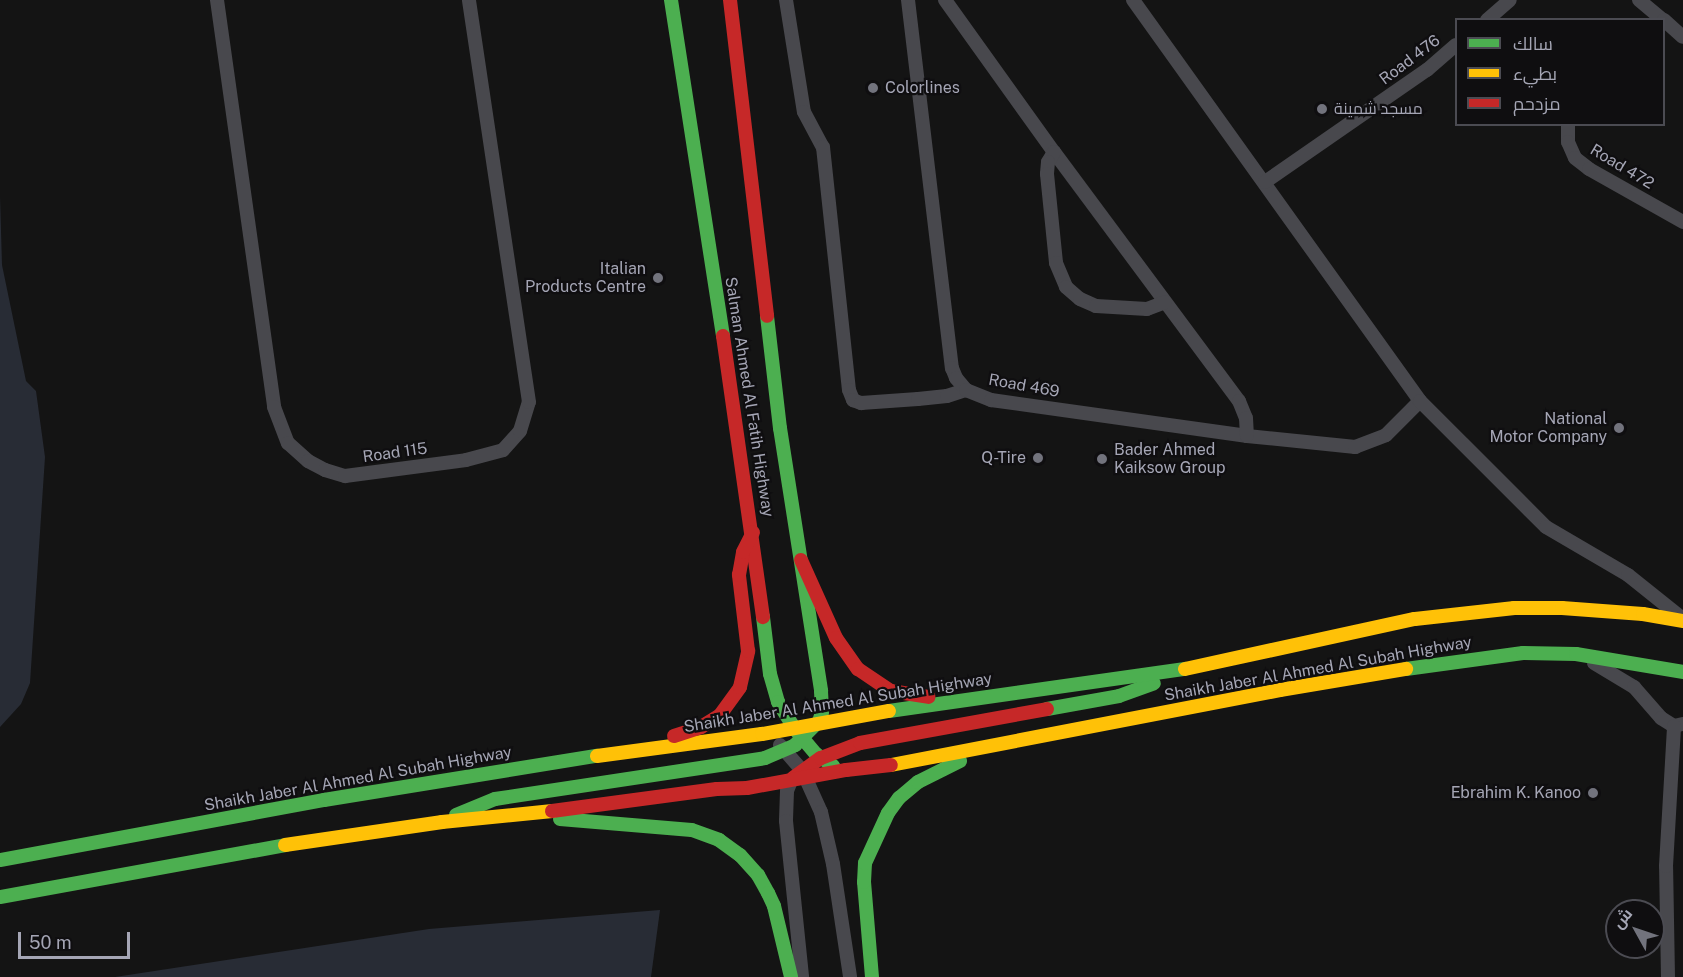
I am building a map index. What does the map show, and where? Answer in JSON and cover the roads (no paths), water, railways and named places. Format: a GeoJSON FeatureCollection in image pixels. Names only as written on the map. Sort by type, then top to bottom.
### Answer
{"type":"FeatureCollection","features":[{"type":"Feature","properties":{"kind":"main road","name":"Salman Ahmed Al Fatih Highway"},"geometry":{"type":"LineString","coordinates":[[671,0],[753,532],[770,674],[778,702],[798,734],[821,758],[846,770]]}},
{"type":"Feature","properties":{"kind":"main road","name":"Salman Ahmed Al Fatih Highway"},"geometry":{"type":"LineString","coordinates":[[730,0],[771,363],[822,699],[819,722]]}},
{"type":"Feature","properties":{"kind":"main road"},"geometry":{"type":"LineString","coordinates":[[629,751],[701,727],[720,715],[735,698],[745,676],[748,651],[739,575],[743,552],[753,532]]}},
{"type":"Feature","properties":{"kind":"main road"},"geometry":{"type":"LineString","coordinates":[[801,560],[836,638],[858,669],[879,685],[903,695],[959,700]]}},
{"type":"Feature","properties":{"kind":"main road","name":"Shaikh Jaber Al Ahmed Al Subah Highway"},"geometry":{"type":"LineString","coordinates":[[0,860],[324,800],[629,751],[762,734],[798,734],[819,722],[959,700],[1170,674],[1415,619],[1514,608],[1633,614],[1683,620]]}},
{"type":"Feature","properties":{"kind":"main road","name":"Shaikh Jaber Al Ahmed Al Subah Highway"},"geometry":{"type":"LineString","coordinates":[[0,897],[271,847],[442,822],[518,816],[791,781],[804,774],[912,763],[1280,690],[1470,659],[1523,653],[1576,654],[1683,672]]}},
{"type":"Feature","properties":{"kind":"main road"},"geometry":{"type":"LineString","coordinates":[[804,774],[821,758],[860,743],[1119,696],[1137,691],[1170,674]]}},
{"type":"Feature","properties":{"kind":"main road"},"geometry":{"type":"LineString","coordinates":[[442,822],[495,799],[754,760],[786,750],[798,734]]}},
{"type":"Feature","properties":{"kind":"main road"},"geometry":{"type":"LineString","coordinates":[[872,977],[864,882],[865,863],[880,828],[899,798],[918,782],[984,749]]}},
{"type":"Feature","properties":{"kind":"main road"},"geometry":{"type":"LineString","coordinates":[[518,816],[692,830],[720,840],[740,855],[758,875],[768,893],[774,906],[791,977]]}},
{"type":"Feature","properties":{"kind":"street","name":"Road 115"},"geometry":{"type":"LineString","coordinates":[[217,0],[274,407],[288,443],[308,460],[325,470],[345,476],[466,460],[503,450],[520,431],[529,402],[469,0]]}},
{"type":"Feature","properties":{"kind":"street"},"geometry":{"type":"LineString","coordinates":[[786,0],[804,112],[823,147],[849,390],[853,400],[861,403],[918,399],[947,396],[966,390]]}},
{"type":"Feature","properties":{"kind":"street","name":"Road 469"},"geometry":{"type":"LineString","coordinates":[[908,0],[952,368],[956,378],[966,390],[991,400],[1247,436],[1355,447],[1386,435],[1420,401]]}},
{"type":"Feature","properties":{"kind":"street"},"geometry":{"type":"LineString","coordinates":[[945,0],[1054,152],[1239,401],[1246,418],[1247,436]]}},
{"type":"Feature","properties":{"kind":"street"},"geometry":{"type":"LineString","coordinates":[[1133,0],[1420,401],[1546,527],[1628,575],[1683,620]]}},
{"type":"Feature","properties":{"kind":"street"},"geometry":{"type":"LineString","coordinates":[[1489,18],[1510,0]]}},
{"type":"Feature","properties":{"kind":"street"},"geometry":{"type":"LineString","coordinates":[[1639,0],[1659,18]]}},
{"type":"Feature","properties":{"kind":"street"},"geometry":{"type":"LineString","coordinates":[[1665,23],[1683,37]]}},
{"type":"Feature","properties":{"kind":"street","name":"Road 476"},"geometry":{"type":"LineString","coordinates":[[1265,182],[1427,70],[1455,46]]}},
{"type":"Feature","properties":{"kind":"street","name":"Road 472"},"geometry":{"type":"LineString","coordinates":[[1568,126],[1568,142],[1575,158],[1589,169],[1683,222]]}},
{"type":"Feature","properties":{"kind":"street"},"geometry":{"type":"LineString","coordinates":[[1054,152],[1048,162],[1047,174],[1056,263],[1066,287],[1080,299],[1096,306],[1147,309],[1165,302]]}},
{"type":"Feature","properties":{"kind":"street"},"geometry":{"type":"LineString","coordinates":[[1576,654],[1625,679],[1661,718],[1679,725],[1666,866],[1668,977]]}},
{"type":"Feature","properties":{"kind":"street"},"geometry":{"type":"LineString","coordinates":[[762,734],[786,750],[804,774],[821,812],[830,846],[850,977]]}},
{"type":"Feature","properties":{"kind":"street"},"geometry":{"type":"LineString","coordinates":[[791,781],[787,791],[786,821],[802,977]]}},
{"type":"Feature","properties":{"kind":"place","name":"Colorlines"},"geometry":{"type":"Point","coordinates":[873,88]}},
{"type":"Feature","properties":{"kind":"place","name":"مسجد شمينة"},"geometry":{"type":"Point","coordinates":[1322,109]}},
{"type":"Feature","properties":{"kind":"place","name":"Italian Products Centre"},"geometry":{"type":"Point","coordinates":[658,278]}},
{"type":"Feature","properties":{"kind":"place","name":"National Motor Company"},"geometry":{"type":"Point","coordinates":[1619,428]}},
{"type":"Feature","properties":{"kind":"place","name":"Q-Tire"},"geometry":{"type":"Point","coordinates":[1038,458]}},
{"type":"Feature","properties":{"kind":"place","name":"Bader Ahmed Kaiksow Group"},"geometry":{"type":"Point","coordinates":[1102,459]}},
{"type":"Feature","properties":{"kind":"place","name":"Ebrahim K. Kanoo"},"geometry":{"type":"Point","coordinates":[1593,793]}}]}
